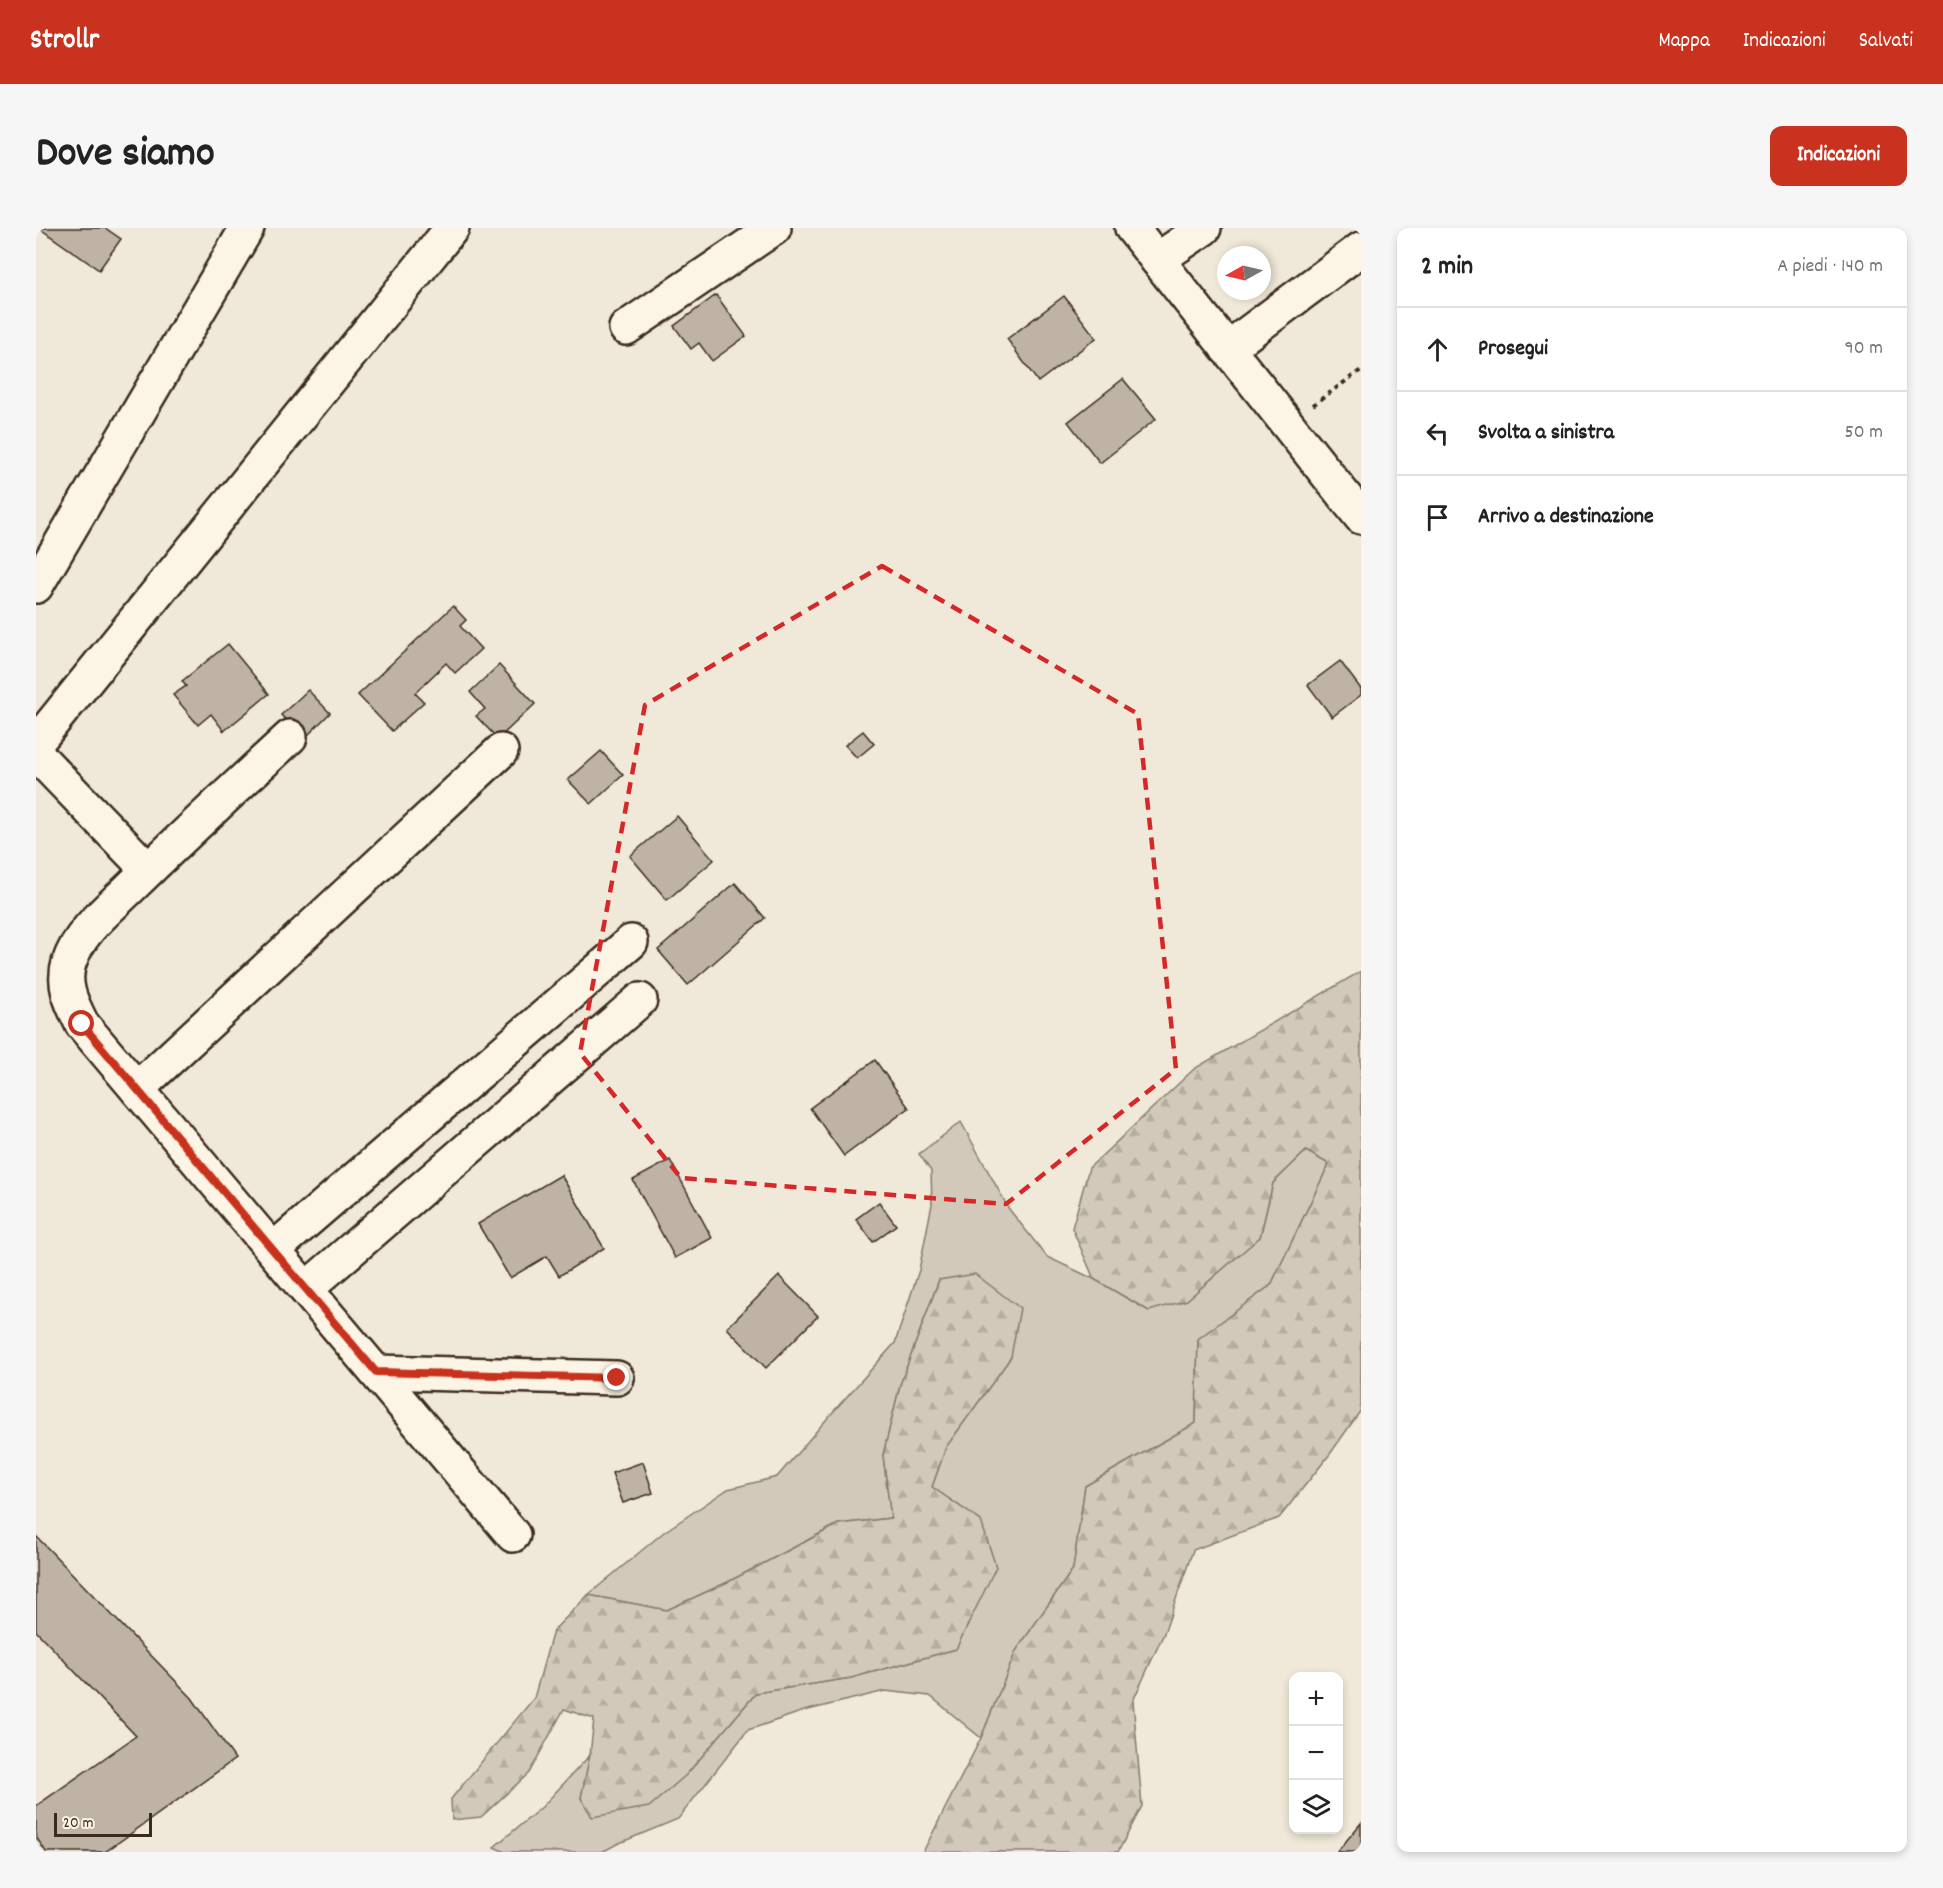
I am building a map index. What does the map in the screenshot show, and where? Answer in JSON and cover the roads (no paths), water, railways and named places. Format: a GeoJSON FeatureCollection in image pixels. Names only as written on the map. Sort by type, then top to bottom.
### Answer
{"type":"FeatureCollection","features":[{"type":"Feature","properties":{"kind":"lane"},"geometry":{"type":"LineString","coordinates":[[36,586],[247,228]]}},
{"type":"Feature","properties":{"kind":"lane"},"geometry":{"type":"LineString","coordinates":[[36,743],[452,228]]}},
{"type":"Feature","properties":{"kind":"lane"},"geometry":{"type":"LineString","coordinates":[[626,328],[774,228]]}},
{"type":"Feature","properties":{"kind":"lane"},"geometry":{"type":"LineString","coordinates":[[1132,228],[1361,517]]}},
{"type":"Feature","properties":{"kind":"lane"},"geometry":{"type":"LineString","coordinates":[[1157,260],[1204,228]]}},
{"type":"Feature","properties":{"kind":"lane"},"geometry":{"type":"LineString","coordinates":[[1227,349],[1361,249]]}},
{"type":"Feature","properties":{"kind":"lane"},"geometry":{"type":"LineString","coordinates":[[290,737],[148,870],[87,931],[76,946],[66,975],[68,990],[82,1024],[513,1535]]}},
{"type":"Feature","properties":{"kind":"lane"},"geometry":{"type":"LineString","coordinates":[[137,1089],[501,751]]}},
{"type":"Feature","properties":{"kind":"lane"},"geometry":{"type":"LineString","coordinates":[[36,754],[148,870]]}},
{"type":"Feature","properties":{"kind":"lane"},"geometry":{"type":"LineString","coordinates":[[273,1250],[632,942]]}},
{"type":"Feature","properties":{"kind":"lane"},"geometry":{"type":"LineString","coordinates":[[306,1289],[640,1000]]}},
{"type":"Feature","properties":{"kind":"lane"},"geometry":{"type":"LineString","coordinates":[[376,1372],[617,1378]]}}]}
